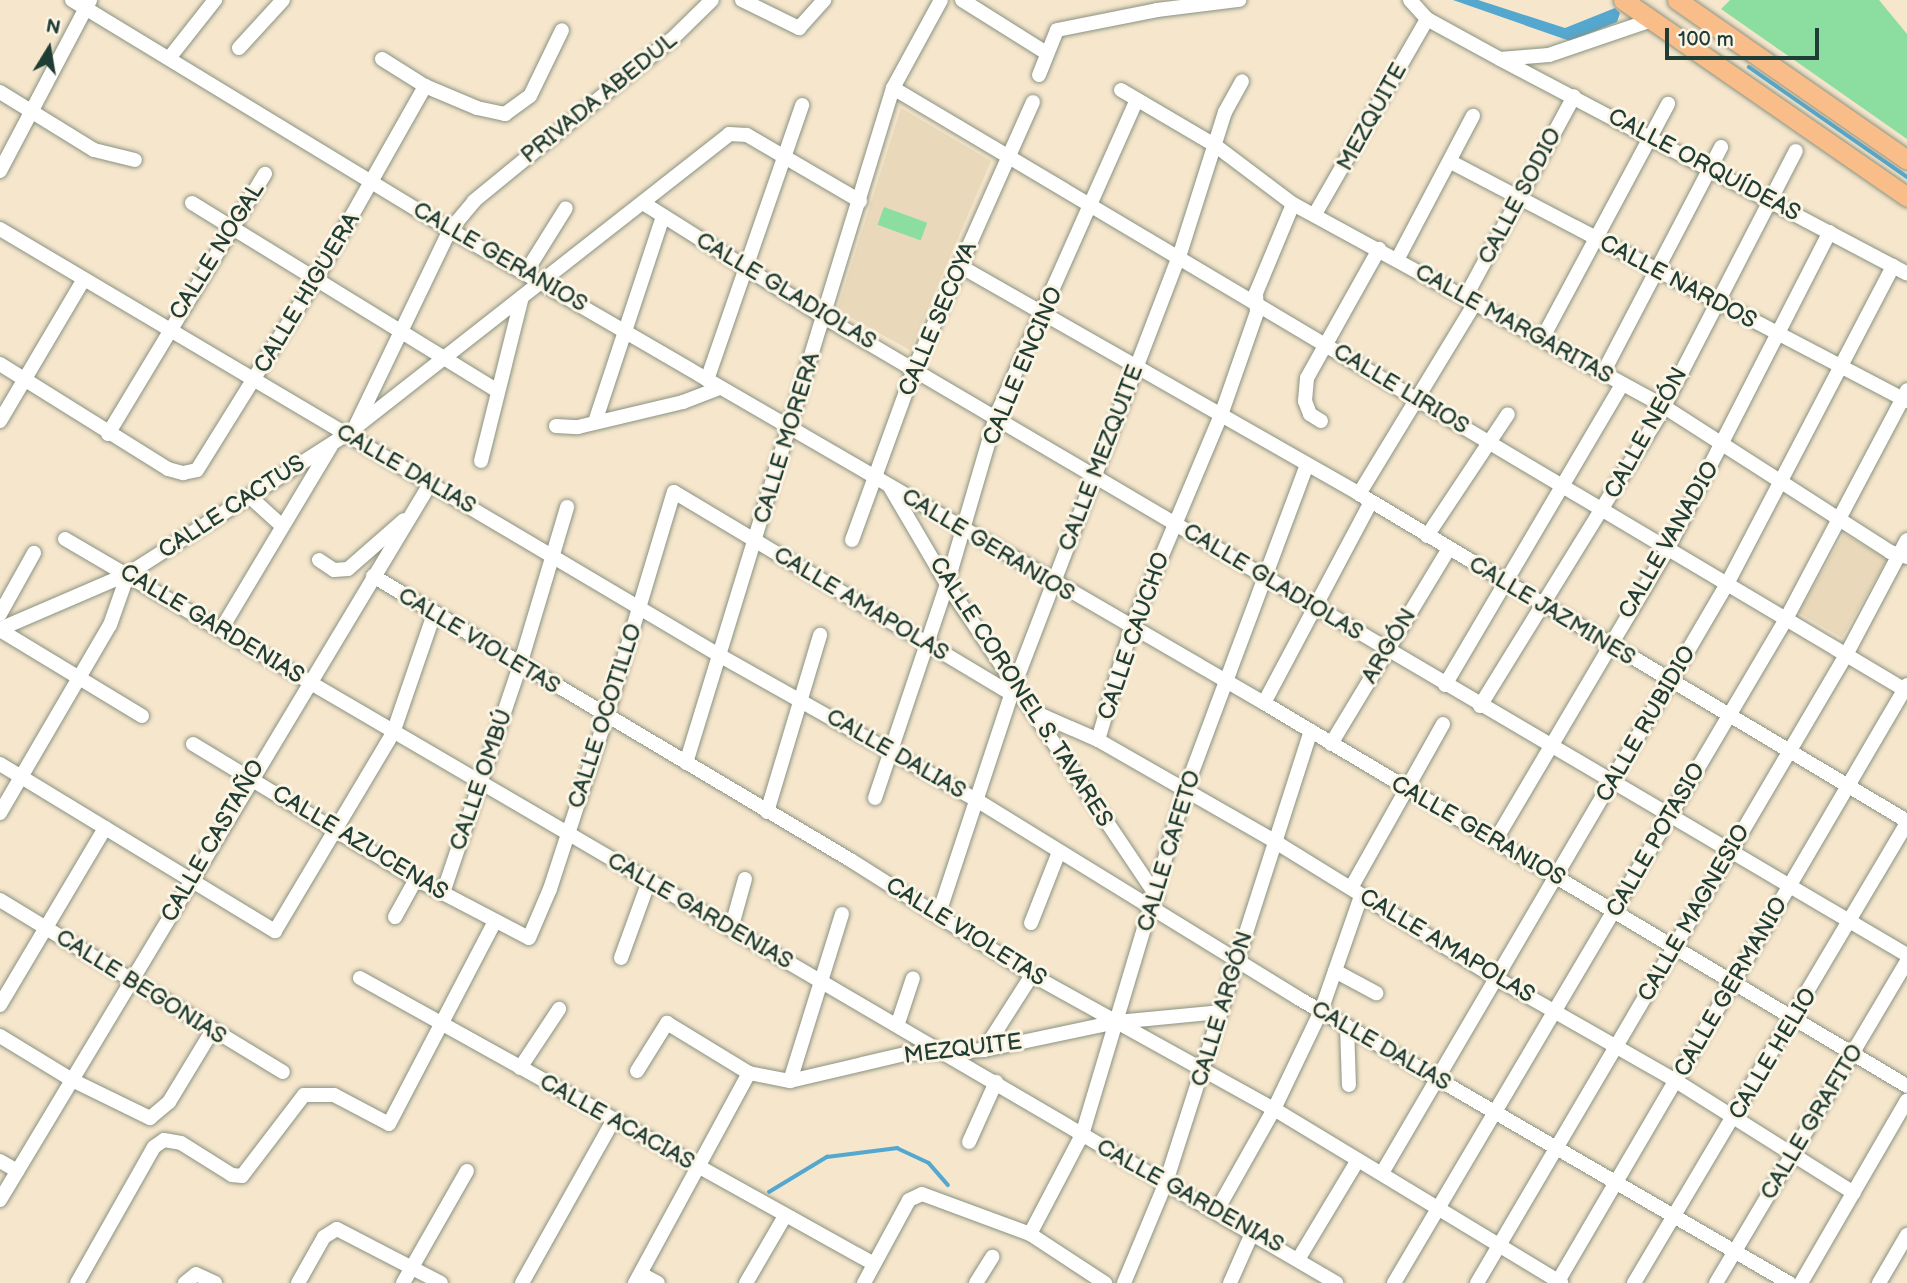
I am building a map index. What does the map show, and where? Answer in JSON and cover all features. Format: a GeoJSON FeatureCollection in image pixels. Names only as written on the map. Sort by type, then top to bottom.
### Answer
{"type":"FeatureCollection","features":[{"type":"Feature","properties":{"kind":"highway"},"geometry":{"type":"LineString","coordinates":[[1623,0],[1907,197]]}},
{"type":"Feature","properties":{"kind":"highway"},"geometry":{"type":"LineString","coordinates":[[1677,0],[1907,160]]}},
{"type":"Feature","properties":{"kind":"street","name":"CALLE GERANIOS"},"geometry":{"type":"LineString","coordinates":[[72,0],[88,5],[450,230],[542,280],[1053,584],[1264,703],[1907,1086]]}},
{"type":"Feature","properties":{"kind":"street"},"geometry":{"type":"LineString","coordinates":[[170,57],[215,0]]}},
{"type":"Feature","properties":{"kind":"street"},"geometry":{"type":"LineString","coordinates":[[239,48],[283,0]]}},
{"type":"Feature","properties":{"kind":"street","name":"PRIVADA ABEDUL"},"geometry":{"type":"LineString","coordinates":[[351,431],[450,230],[482,193],[671,40],[712,0]]}},
{"type":"Feature","properties":{"kind":"street"},"geometry":{"type":"LineString","coordinates":[[742,0],[799,28],[824,0]]}},
{"type":"Feature","properties":{"kind":"street","name":"CALLE MORERA"},"geometry":{"type":"LineString","coordinates":[[686,763],[893,88],[942,0]]}},
{"type":"Feature","properties":{"kind":"street"},"geometry":{"type":"LineString","coordinates":[[962,0],[1045,52]]}},
{"type":"Feature","properties":{"kind":"street"},"geometry":{"type":"LineString","coordinates":[[1038,75],[1053,34],[1061,28],[1239,0]]}},
{"type":"Feature","properties":{"kind":"street","name":"CALLE ORQUÍDEAS"},"geometry":{"type":"LineString","coordinates":[[1410,0],[1427,19],[1907,274]]}},
{"type":"Feature","properties":{"kind":"street"},"geometry":{"type":"LineString","coordinates":[[0,171],[88,5]]}},
{"type":"Feature","properties":{"kind":"street","name":"MEZQUITE"},"geometry":{"type":"LineString","coordinates":[[1315,214],[1427,19]]}},
{"type":"Feature","properties":{"kind":"street"},"geometry":{"type":"LineString","coordinates":[[1500,59],[1549,55],[1652,20]]}},
{"type":"Feature","properties":{"kind":"street"},"geometry":{"type":"LineString","coordinates":[[382,59],[425,86],[494,113],[512,112],[530,96],[562,30]]}},
{"type":"Feature","properties":{"kind":"street","name":"CALLE MEZQUITE"},"geometry":{"type":"LineString","coordinates":[[938,916],[1013,690],[1179,257],[1225,112],[1242,81]]}},
{"type":"Feature","properties":{"kind":"street","name":"CALLE HIGUERA"},"geometry":{"type":"LineString","coordinates":[[108,434],[168,469],[183,473],[197,470],[316,279],[425,86]]}},
{"type":"Feature","properties":{"kind":"street","name":"CALLE LIRIOS"},"geometry":{"type":"LineString","coordinates":[[893,88],[1906,689]]}},
{"type":"Feature","properties":{"kind":"street","name":"CALLE MARGARITAS"},"geometry":{"type":"LineString","coordinates":[[1121,90],[1216,146],[1293,204],[1663,406],[1839,521],[1903,556]]}},
{"type":"Feature","properties":{"kind":"street"},"geometry":{"type":"LineString","coordinates":[[0,92],[94,150],[135,160]]}},
{"type":"Feature","properties":{"kind":"street","name":"CALLE SODIO"},"geometry":{"type":"LineString","coordinates":[[1264,703],[1315,607],[1365,498],[1574,96]]}},
{"type":"Feature","properties":{"kind":"street","name":"CALLE ENCINO"},"geometry":{"type":"LineString","coordinates":[[875,798],[928,645],[996,416],[1094,205],[1137,100]]}},
{"type":"Feature","properties":{"kind":"street","name":"CALLE SECOYA"},"geometry":{"type":"LineString","coordinates":[[852,540],[915,367],[1033,102]]}},
{"type":"Feature","properties":{"kind":"street"},"geometry":{"type":"LineString","coordinates":[[556,426],[595,422],[683,402],[713,384],[781,157],[802,104]]}},
{"type":"Feature","properties":{"kind":"street"},"geometry":{"type":"LineString","coordinates":[[1542,339],[1668,104]]}},
{"type":"Feature","properties":{"kind":"street"},"geometry":{"type":"LineString","coordinates":[[1397,260],[1474,116]]}},
{"type":"Feature","properties":{"kind":"street","name":"CALLE CACTUS"},"geometry":{"type":"LineString","coordinates":[[0,630],[128,574],[351,431],[735,132],[781,157]]}},
{"type":"Feature","properties":{"kind":"street"},"geometry":{"type":"LineString","coordinates":[[1603,373],[1721,147]]}},
{"type":"Feature","properties":{"kind":"street","name":"CALLE NEÓN"},"geometry":{"type":"LineString","coordinates":[[1480,706],[1604,510],[1663,406],[1796,151]]}},
{"type":"Feature","properties":{"kind":"street"},"geometry":{"type":"LineString","coordinates":[[781,157],[859,201]]}},
{"type":"Feature","properties":{"kind":"street","name":"CALLE NARDOS"},"geometry":{"type":"LineString","coordinates":[[1451,162],[1777,335],[1905,396]]}},
{"type":"Feature","properties":{"kind":"street","name":"CALLE NOGAL"},"geometry":{"type":"LineString","coordinates":[[108,434],[230,227],[265,174]]}},
{"type":"Feature","properties":{"kind":"street","name":"CALLE GLADIOLAS"},"geometry":{"type":"LineString","coordinates":[[643,203],[824,317],[1095,473],[1480,706],[1614,780],[1907,955]]}},
{"type":"Feature","properties":{"kind":"street"},"geometry":{"type":"LineString","coordinates":[[192,204],[496,390]]}},
{"type":"Feature","properties":{"kind":"street","name":"CALLE CAUCHO"},"geometry":{"type":"LineString","coordinates":[[1098,740],[1131,629],[1221,415],[1257,312],[1256,302],[1293,204]]}},
{"type":"Feature","properties":{"kind":"street"},"geometry":{"type":"LineString","coordinates":[[526,272],[566,208]]}},
{"type":"Feature","properties":{"kind":"street"},"geometry":{"type":"LineString","coordinates":[[595,422],[622,329],[663,216]]}},
{"type":"Feature","properties":{"kind":"street","name":"CALLE DALIAS"},"geometry":{"type":"LineString","coordinates":[[0,229],[253,382],[351,431],[430,484],[719,655],[978,801],[1059,852],[1155,902],[1237,959],[1321,1011],[1788,1283]]}},
{"type":"Feature","properties":{"kind":"street","name":"CALLE VANADIO"},"geometry":{"type":"LineString","coordinates":[[1495,841],[1608,645],[1668,548],[1724,444],[1830,232]]}},
{"type":"Feature","properties":{"kind":"street"},"geometry":{"type":"LineString","coordinates":[[1321,421],[1307,407],[1305,389],[1379,249]]}},
{"type":"Feature","properties":{"kind":"street"},"geometry":{"type":"LineString","coordinates":[[960,266],[1307,465]]}},
{"type":"Feature","properties":{"kind":"street","name":"CALLE RUBIDIO"},"geometry":{"type":"LineString","coordinates":[[1382,1172],[1727,584],[1782,484],[1839,366],[1893,266]]}},
{"type":"Feature","properties":{"kind":"street"},"geometry":{"type":"LineString","coordinates":[[0,421],[84,279]]}},
{"type":"Feature","properties":{"kind":"street"},"geometry":{"type":"LineString","coordinates":[[481,461],[496,390],[522,297]]}},
{"type":"Feature","properties":{"kind":"street"},"geometry":{"type":"LineString","coordinates":[[0,364],[26,378],[108,434]]}},
{"type":"Feature","properties":{"kind":"street"},"geometry":{"type":"LineString","coordinates":[[1445,685],[1622,384]]}},
{"type":"Feature","properties":{"kind":"street","name":"CALLE POTASIO"},"geometry":{"type":"LineString","coordinates":[[1394,1283],[1786,619],[1905,396]]}},
{"type":"Feature","properties":{"kind":"street"},"geometry":{"type":"LineString","coordinates":[[1427,536],[1508,414]]}},
{"type":"Feature","properties":{"kind":"street"},"geometry":{"type":"LineString","coordinates":[[222,628],[332,443]]}},
{"type":"Feature","properties":{"kind":"street","name":"CALLE JAZMINES"},"geometry":{"type":"LineString","coordinates":[[1307,465],[1907,822]]}},
{"type":"Feature","properties":{"kind":"street","name":"CALLE CAFETO"},"geometry":{"type":"LineString","coordinates":[[1030,1234],[1082,1135],[1155,902],[1185,791],[1262,576],[1307,465]]}},
{"type":"Feature","properties":{"kind":"street","name":"CALLE CASTAÑO"},"geometry":{"type":"LineString","coordinates":[[0,1200],[307,681],[430,484]]}},
{"type":"Feature","properties":{"kind":"street","name":"CALLE CORONEL S. TAVARES"},"geometry":{"type":"LineString","coordinates":[[889,486],[1013,690],[1034,712],[1155,902]]}},
{"type":"Feature","properties":{"kind":"street","name":"CALLE AMAPOLAS"},"geometry":{"type":"LineString","coordinates":[[674,492],[836,586],[928,645],[1013,690]]}},
{"type":"Feature","properties":{"kind":"street","name":"CALLE OCOTILLO"},"geometry":{"type":"LineString","coordinates":[[529,938],[568,833],[606,718],[674,492]]}},
{"type":"Feature","properties":{"kind":"street"},"geometry":{"type":"LineString","coordinates":[[249,496],[281,525]]}},
{"type":"Feature","properties":{"kind":"street","name":"CALLE OMBÚ"},"geometry":{"type":"LineString","coordinates":[[443,893],[520,665],[567,506]]}},
{"type":"Feature","properties":{"kind":"street"},"geometry":{"type":"LineString","coordinates":[[319,560],[334,570],[348,569],[407,518]]}},
{"type":"Feature","properties":{"kind":"street","name":"CALLE GARDENIAS"},"geometry":{"type":"LineString","coordinates":[[65,539],[222,628],[393,733],[898,1023],[938,1050],[1082,1135],[1300,1258],[1336,1283]]}},
{"type":"Feature","properties":{"kind":"street","name":"CALLE MAGNESIO"},"geometry":{"type":"LineString","coordinates":[[1476,1283],[1846,655],[1903,556],[1907,540]]}},
{"type":"Feature","properties":{"kind":"street","name":"ARGÓN"},"geometry":{"type":"LineString","coordinates":[[1331,744],[1448,550]]}},
{"type":"Feature","properties":{"kind":"street"},"geometry":{"type":"LineString","coordinates":[[0,614],[34,553]]}},
{"type":"Feature","properties":{"kind":"street"},"geometry":{"type":"LineString","coordinates":[[0,813],[110,625],[128,574]]}},
{"type":"Feature","properties":{"kind":"street","name":"CALLE VIOLETAS"},"geometry":{"type":"LineString","coordinates":[[373,576],[606,718],[686,763],[1032,975],[1274,1109],[1382,1172],[1559,1282]]}},
{"type":"Feature","properties":{"kind":"street"},"geometry":{"type":"LineString","coordinates":[[0,764],[275,931],[393,733],[434,614]]}},
{"type":"Feature","properties":{"kind":"street"},"geometry":{"type":"LineString","coordinates":[[0,630],[142,716]]}},
{"type":"Feature","properties":{"kind":"street"},"geometry":{"type":"LineString","coordinates":[[766,812],[820,635]]}},
{"type":"Feature","properties":{"kind":"street","name":"CALLE GERMANIO"},"geometry":{"type":"LineString","coordinates":[[1559,1282],[1615,1182],[1735,984],[1906,689]]}},
{"type":"Feature","properties":{"kind":"street","name":"CALLE AMAPOLAS"},"geometry":{"type":"LineString","coordinates":[[1034,712],[1098,740],[1274,841],[1494,977],[1555,1009],[1676,1081],[1854,1193]]}},
{"type":"Feature","properties":{"kind":"street"},"geometry":{"type":"LineString","coordinates":[[1216,1212],[1274,1109],[1321,1011],[1335,971],[1356,892],[1405,789],[1443,724]]}},
{"type":"Feature","properties":{"kind":"street","name":"CALLE ARGÓN"},"geometry":{"type":"LineString","coordinates":[[1124,1283],[1166,1182],[1311,731]]}},
{"type":"Feature","properties":{"kind":"street","name":"CALLE AZUCENAS"},"geometry":{"type":"LineString","coordinates":[[193,744],[416,879],[529,938]]}},
{"type":"Feature","properties":{"kind":"street","name":"CALLE HELIO"},"geometry":{"type":"LineString","coordinates":[[1634,1283],[1795,1018],[1907,822]]}},
{"type":"Feature","properties":{"kind":"street"},"geometry":{"type":"LineString","coordinates":[[0,1005],[104,828]]}},
{"type":"Feature","properties":{"kind":"street"},"geometry":{"type":"LineString","coordinates":[[1031,923],[1059,852]]}},
{"type":"Feature","properties":{"kind":"street"},"geometry":{"type":"LineString","coordinates":[[395,917],[416,879]]}},
{"type":"Feature","properties":{"kind":"street"},"geometry":{"type":"LineString","coordinates":[[731,929],[745,879]]}},
{"type":"Feature","properties":{"kind":"street"},"geometry":{"type":"LineString","coordinates":[[621,958],[649,881]]}},
{"type":"Feature","properties":{"kind":"street","name":"CALLE BEGONIAS"},"geometry":{"type":"LineString","coordinates":[[0,900],[282,1072]]}},
{"type":"Feature","properties":{"kind":"street"},"geometry":{"type":"LineString","coordinates":[[790,1081],[842,914]]}},
{"type":"Feature","properties":{"kind":"street"},"geometry":{"type":"LineString","coordinates":[[77,1283],[154,1147],[164,1140],[181,1143],[232,1175],[246,1174],[304,1096],[334,1095],[388,1124],[444,1023],[495,921]]}},
{"type":"Feature","properties":{"kind":"street","name":"CALLE GRAFITO"},"geometry":{"type":"LineString","coordinates":[[1716,1283],[1907,961]]}},
{"type":"Feature","properties":{"kind":"street"},"geometry":{"type":"LineString","coordinates":[[1335,971],[1376,993]]}},
{"type":"Feature","properties":{"kind":"street"},"geometry":{"type":"LineString","coordinates":[[985,1050],[1032,975]]}},
{"type":"Feature","properties":{"kind":"street","name":"CALLE ACACIAS"},"geometry":{"type":"LineString","coordinates":[[360,978],[874,1264]]}},
{"type":"Feature","properties":{"kind":"street"},"geometry":{"type":"LineString","coordinates":[[898,1023],[913,978]]}},
{"type":"Feature","properties":{"kind":"street"},"geometry":{"type":"LineString","coordinates":[[520,1068],[559,1009]]}},
{"type":"Feature","properties":{"kind":"street","name":"MEZQUITE"},"geometry":{"type":"LineString","coordinates":[[749,1073],[790,1081],[938,1050],[985,1050],[1117,1022],[1220,1012]]}},
{"type":"Feature","properties":{"kind":"street"},"geometry":{"type":"LineString","coordinates":[[637,1071],[667,1023],[749,1073],[638,1278],[658,1283]]}},
{"type":"Feature","properties":{"kind":"street"},"geometry":{"type":"LineString","coordinates":[[1347,1026],[1349,1085]]}},
{"type":"Feature","properties":{"kind":"street"},"geometry":{"type":"LineString","coordinates":[[0,1036],[72,1080],[150,1118],[169,1102],[212,1031]]}},
{"type":"Feature","properties":{"kind":"street"},"geometry":{"type":"LineString","coordinates":[[969,1142],[996,1082]]}},
{"type":"Feature","properties":{"kind":"street"},"geometry":{"type":"LineString","coordinates":[[1801,1283],[1907,1100]]}},
{"type":"Feature","properties":{"kind":"street"},"geometry":{"type":"LineString","coordinates":[[522,1283],[613,1121]]}},
{"type":"Feature","properties":{"kind":"street"},"geometry":{"type":"LineString","coordinates":[[1300,1258],[1358,1160]]}},
{"type":"Feature","properties":{"kind":"street"},"geometry":{"type":"LineString","coordinates":[[0,1161],[17,1171]]}},
{"type":"Feature","properties":{"kind":"street"},"geometry":{"type":"LineString","coordinates":[[403,1283],[467,1171]]}},
{"type":"Feature","properties":{"kind":"street"},"geometry":{"type":"LineString","coordinates":[[864,1283],[913,1196],[931,1196],[1030,1234],[1104,1283]]}},
{"type":"Feature","properties":{"kind":"street"},"geometry":{"type":"LineString","coordinates":[[746,1283],[785,1216]]}},
{"type":"Feature","properties":{"kind":"street"},"geometry":{"type":"LineString","coordinates":[[298,1283],[330,1230],[349,1232],[440,1283]]}},
{"type":"Feature","properties":{"kind":"street"},"geometry":{"type":"LineString","coordinates":[[1230,1283],[1253,1231]]}},
{"type":"Feature","properties":{"kind":"street"},"geometry":{"type":"LineString","coordinates":[[1880,1283],[1907,1235]]}},
{"type":"Feature","properties":{"kind":"street"},"geometry":{"type":"LineString","coordinates":[[976,1283],[992,1257]]}},
{"type":"Feature","properties":{"kind":"street"},"geometry":{"type":"LineString","coordinates":[[188,1279],[201,1275],[215,1283]]}},
{"type":"Feature","properties":{"kind":"shaded area"},"geometry":{"type":"Polygon","coordinates":[[[901,108],[991,161],[910,350],[837,310],[901,108]]]}},
{"type":"Feature","properties":{"kind":"shaded area"},"geometry":{"type":"Polygon","coordinates":[[[1844,534],[1887,559],[1842,638],[1798,613],[1844,534]]]}},
{"type":"Feature","properties":{"kind":"green space"},"geometry":{"type":"Polygon","coordinates":[[[1730,0],[1879,0],[1907,34],[1907,139],[1721,9],[1730,0]]]}},
{"type":"Feature","properties":{"kind":"green space"},"geometry":{"type":"Polygon","coordinates":[[[884,207],[927,223],[921,241],[878,225],[884,207]]]}},
{"type":"Feature","properties":{"kind":"water"},"geometry":{"type":"Polygon","coordinates":[[[1453,0],[1478,0],[1565,28],[1615,8],[1620,13],[1617,22],[1570,41],[1453,0]]]}},
{"type":"Feature","properties":{"kind":"waterway"},"geometry":{"type":"LineString","coordinates":[[1749,67],[1907,177]]}},
{"type":"Feature","properties":{"kind":"waterway"},"geometry":{"type":"LineString","coordinates":[[769,1192],[827,1157],[897,1148],[929,1163],[948,1185]]}}]}
